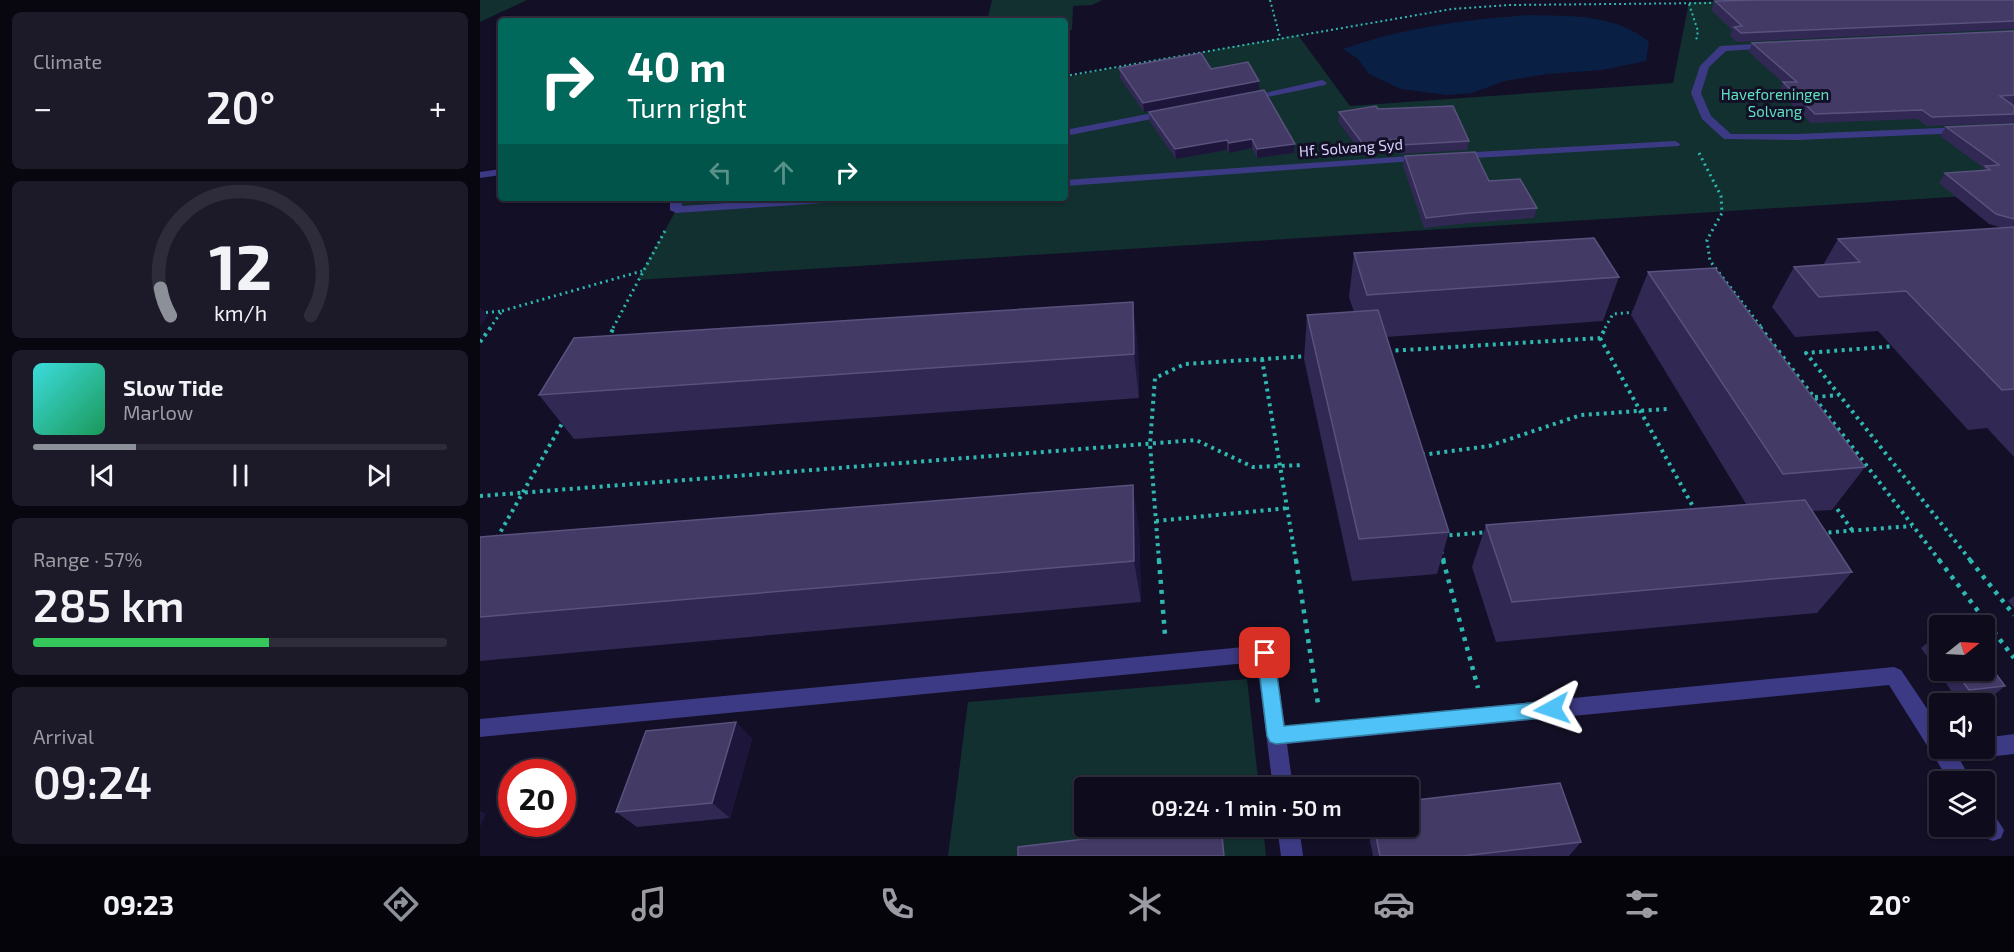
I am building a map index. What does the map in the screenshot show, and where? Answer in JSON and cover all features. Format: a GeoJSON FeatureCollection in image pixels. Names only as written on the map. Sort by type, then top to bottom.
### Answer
{"type":"FeatureCollection","features":[{"type":"Feature","properties":{"kind":"lane"},"geometry":{"type":"LineString","coordinates":[[1781,45],[1723,48],[1705,66],[1696,93],[1706,117],[1728,136],[1798,137],[1980,129]]}},
{"type":"Feature","properties":{"kind":"lane"},"geometry":{"type":"LineString","coordinates":[[1240,99],[1322,83]]}},
{"type":"Feature","properties":{"kind":"lane"},"geometry":{"type":"LineString","coordinates":[[1068,132],[1182,110]]}},
{"type":"Feature","properties":{"kind":"lane","name":"Hf. Solvang Syd"},"geometry":{"type":"LineString","coordinates":[[1068,183],[1441,157],[1675,144]]}},
{"type":"Feature","properties":{"kind":"lane"},"geometry":{"type":"LineString","coordinates":[[480,175],[498,172]]}},
{"type":"Feature","properties":{"kind":"lane"},"geometry":{"type":"LineString","coordinates":[[676,204],[764,201]]}},
{"type":"Feature","properties":{"kind":"lane"},"geometry":{"type":"LineString","coordinates":[[480,728],[1265,653],[1282,777]]}},
{"type":"Feature","properties":{"kind":"lane"},"geometry":{"type":"LineString","coordinates":[[1276,736],[1894,676],[1929,730]]}},
{"type":"Feature","properties":{"kind":"lane"},"geometry":{"type":"LineString","coordinates":[[1995,746],[2014,744]]}},
{"type":"Feature","properties":{"kind":"lane"},"geometry":{"type":"LineString","coordinates":[[1289,837],[1292,856]]}},
{"type":"Feature","properties":{"kind":"path"},"geometry":{"type":"LineString","coordinates":[[1270,0],[1280,37]]}},
{"type":"Feature","properties":{"kind":"path"},"geometry":{"type":"LineString","coordinates":[[1068,75],[1452,9],[1509,5],[1723,3]]}},
{"type":"Feature","properties":{"kind":"path"},"geometry":{"type":"LineString","coordinates":[[1689,4],[1698,32],[1696,46]]}},
{"type":"Feature","properties":{"kind":"path"},"geometry":{"type":"LineString","coordinates":[[1693,143],[1721,196],[1722,213],[1707,240],[1710,261],[2014,658]]}},
{"type":"Feature","properties":{"kind":"path"},"geometry":{"type":"LineString","coordinates":[[605,345],[676,204]]}},
{"type":"Feature","properties":{"kind":"path"},"geometry":{"type":"LineString","coordinates":[[480,313],[502,311],[642,271]]}},
{"type":"Feature","properties":{"kind":"path"},"geometry":{"type":"LineString","coordinates":[[1600,338],[1613,314],[1647,310]]}},
{"type":"Feature","properties":{"kind":"path"},"geometry":{"type":"LineString","coordinates":[[480,342],[502,311]]}},
{"type":"Feature","properties":{"kind":"path"},"geometry":{"type":"LineString","coordinates":[[1379,352],[1600,338]]}},
{"type":"Feature","properties":{"kind":"path"},"geometry":{"type":"LineString","coordinates":[[1600,338],[1696,512]]}},
{"type":"Feature","properties":{"kind":"path"},"geometry":{"type":"LineString","coordinates":[[1898,345],[1806,353],[2014,615]]}},
{"type":"Feature","properties":{"kind":"path"},"geometry":{"type":"LineString","coordinates":[[1167,663],[1150,444],[1155,378],[1185,364],[1321,355]]}},
{"type":"Feature","properties":{"kind":"path"},"geometry":{"type":"LineString","coordinates":[[1262,359],[1288,508],[1322,732]]}},
{"type":"Feature","properties":{"kind":"path"},"geometry":{"type":"LineString","coordinates":[[1804,398],[1839,395]]}},
{"type":"Feature","properties":{"kind":"path"},"geometry":{"type":"LineString","coordinates":[[1412,456],[1489,446],[1581,416],[1667,409]]}},
{"type":"Feature","properties":{"kind":"path"},"geometry":{"type":"LineString","coordinates":[[496,540],[567,415]]}},
{"type":"Feature","properties":{"kind":"path"},"geometry":{"type":"LineString","coordinates":[[480,496],[1196,440],[1253,467],[1304,465]]}},
{"type":"Feature","properties":{"kind":"path"},"geometry":{"type":"LineString","coordinates":[[1832,503],[1852,530]]}},
{"type":"Feature","properties":{"kind":"path"},"geometry":{"type":"LineString","coordinates":[[1156,521],[1288,508]]}},
{"type":"Feature","properties":{"kind":"path"},"geometry":{"type":"LineString","coordinates":[[1684,513],[1696,512],[1706,516]]}},
{"type":"Feature","properties":{"kind":"path"},"geometry":{"type":"LineString","coordinates":[[1819,533],[1913,526]]}},
{"type":"Feature","properties":{"kind":"path"},"geometry":{"type":"LineString","coordinates":[[1437,536],[1496,531]]}},
{"type":"Feature","properties":{"kind":"path"},"geometry":{"type":"LineString","coordinates":[[1440,548],[1486,715]]}},
{"type":"Feature","properties":{"kind":"green space"},"geometry":{"type":"Polygon","coordinates":[[[480,0],[527,0],[480,22],[480,0]]]}},
{"type":"Feature","properties":{"kind":"green space"},"geometry":{"type":"Polygon","coordinates":[[[992,0],[1102,0],[1092,5],[1073,6],[1072,30],[1068,30],[1068,18],[988,18],[992,0]]]}},
{"type":"Feature","properties":{"kind":"green space","name":"Haveforeningen Solvang"},"geometry":{"type":"Polygon","coordinates":[[[2014,0],[2014,193],[637,280],[681,201],[1068,201],[1068,76],[1298,35],[1350,106],[1673,83],[1689,2],[2014,0]]]}},
{"type":"Feature","properties":{"kind":"green space"},"geometry":{"type":"Polygon","coordinates":[[[1247,679],[1258,777],[1074,777],[1074,837],[1264,837],[1266,856],[948,856],[968,702],[1247,679]]]}},
{"type":"Feature","properties":{"kind":"water"},"geometry":{"type":"Polygon","coordinates":[[[1528,15],[1592,18],[1622,26],[1649,42],[1646,61],[1602,70],[1547,74],[1505,81],[1472,93],[1447,95],[1401,89],[1369,74],[1358,59],[1343,49],[1412,30],[1480,19],[1528,15]]]}},
{"type":"Feature","properties":{"kind":"building"},"geometry":{"type":"Polygon","coordinates":[[[2014,0],[2014,21],[1741,33],[1734,27],[1742,26],[1715,1],[2014,0]]]}},
{"type":"Feature","properties":{"kind":"building"},"geometry":{"type":"Polygon","coordinates":[[[2014,31],[2014,95],[2000,96],[2014,106],[2014,114],[1932,117],[1922,110],[1815,114],[1783,82],[1797,82],[1752,43],[2014,31]]]}},
{"type":"Feature","properties":{"kind":"building"},"geometry":{"type":"Polygon","coordinates":[[[1201,53],[1211,69],[1248,62],[1259,81],[1143,103],[1119,68],[1201,53]]]}},
{"type":"Feature","properties":{"kind":"building"},"geometry":{"type":"Polygon","coordinates":[[[1264,90],[1295,144],[1257,149],[1252,139],[1229,143],[1227,140],[1175,149],[1149,112],[1264,90]]]}},
{"type":"Feature","properties":{"kind":"building"},"geometry":{"type":"Polygon","coordinates":[[[1376,106],[1378,109],[1453,106],[1469,141],[1401,145],[1399,139],[1363,144],[1339,112],[1376,106]]]}},
{"type":"Feature","properties":{"kind":"building"},"geometry":{"type":"Polygon","coordinates":[[[2014,124],[2014,219],[1996,214],[1945,173],[1990,170],[1985,166],[1999,165],[1946,127],[2014,124]]]}},
{"type":"Feature","properties":{"kind":"building"},"geometry":{"type":"Polygon","coordinates":[[[1475,152],[1489,181],[1520,179],[1537,208],[1426,218],[1405,156],[1475,152]]]}},
{"type":"Feature","properties":{"kind":"building"},"geometry":{"type":"Polygon","coordinates":[[[2014,227],[2014,389],[2002,390],[1906,291],[1819,297],[1794,267],[1860,262],[1838,239],[2014,227]]]}},
{"type":"Feature","properties":{"kind":"building"},"geometry":{"type":"Polygon","coordinates":[[[1594,238],[1619,277],[1367,295],[1354,253],[1594,238]]]}},
{"type":"Feature","properties":{"kind":"building"},"geometry":{"type":"Polygon","coordinates":[[[1715,268],[1865,467],[1783,474],[1648,272],[1715,268]]]}},
{"type":"Feature","properties":{"kind":"building"},"geometry":{"type":"Polygon","coordinates":[[[1133,302],[1134,354],[539,395],[574,338],[1133,302]]]}},
{"type":"Feature","properties":{"kind":"building"},"geometry":{"type":"Polygon","coordinates":[[[1378,310],[1449,532],[1359,539],[1307,315],[1378,310]]]}},
{"type":"Feature","properties":{"kind":"building"},"geometry":{"type":"Polygon","coordinates":[[[1133,485],[1134,561],[480,617],[480,537],[1133,485]]]}},
{"type":"Feature","properties":{"kind":"building"},"geometry":{"type":"Polygon","coordinates":[[[1805,500],[1852,572],[1512,602],[1486,525],[1805,500]]]}},
{"type":"Feature","properties":{"kind":"building"},"geometry":{"type":"Polygon","coordinates":[[[1995,673],[2005,686],[1969,690],[1962,681],[1995,681],[1995,673]]]}},
{"type":"Feature","properties":{"kind":"building"},"geometry":{"type":"Polygon","coordinates":[[[736,722],[712,803],[616,812],[646,731],[736,722]]]}},
{"type":"Feature","properties":{"kind":"building"},"geometry":{"type":"Polygon","coordinates":[[[1560,783],[1581,842],[1463,856],[1380,856],[1376,837],[1419,837],[1419,800],[1560,783]]]}},
{"type":"Feature","properties":{"kind":"building"},"geometry":{"type":"Polygon","coordinates":[[[1101,837],[1222,837],[1224,856],[1018,856],[1018,847],[1101,837]]]}},
{"type":"Feature","properties":{"kind":"route"},"geometry":{"type":"LineString","coordinates":[[1265,653],[1276,736],[1552,709]]}}]}
